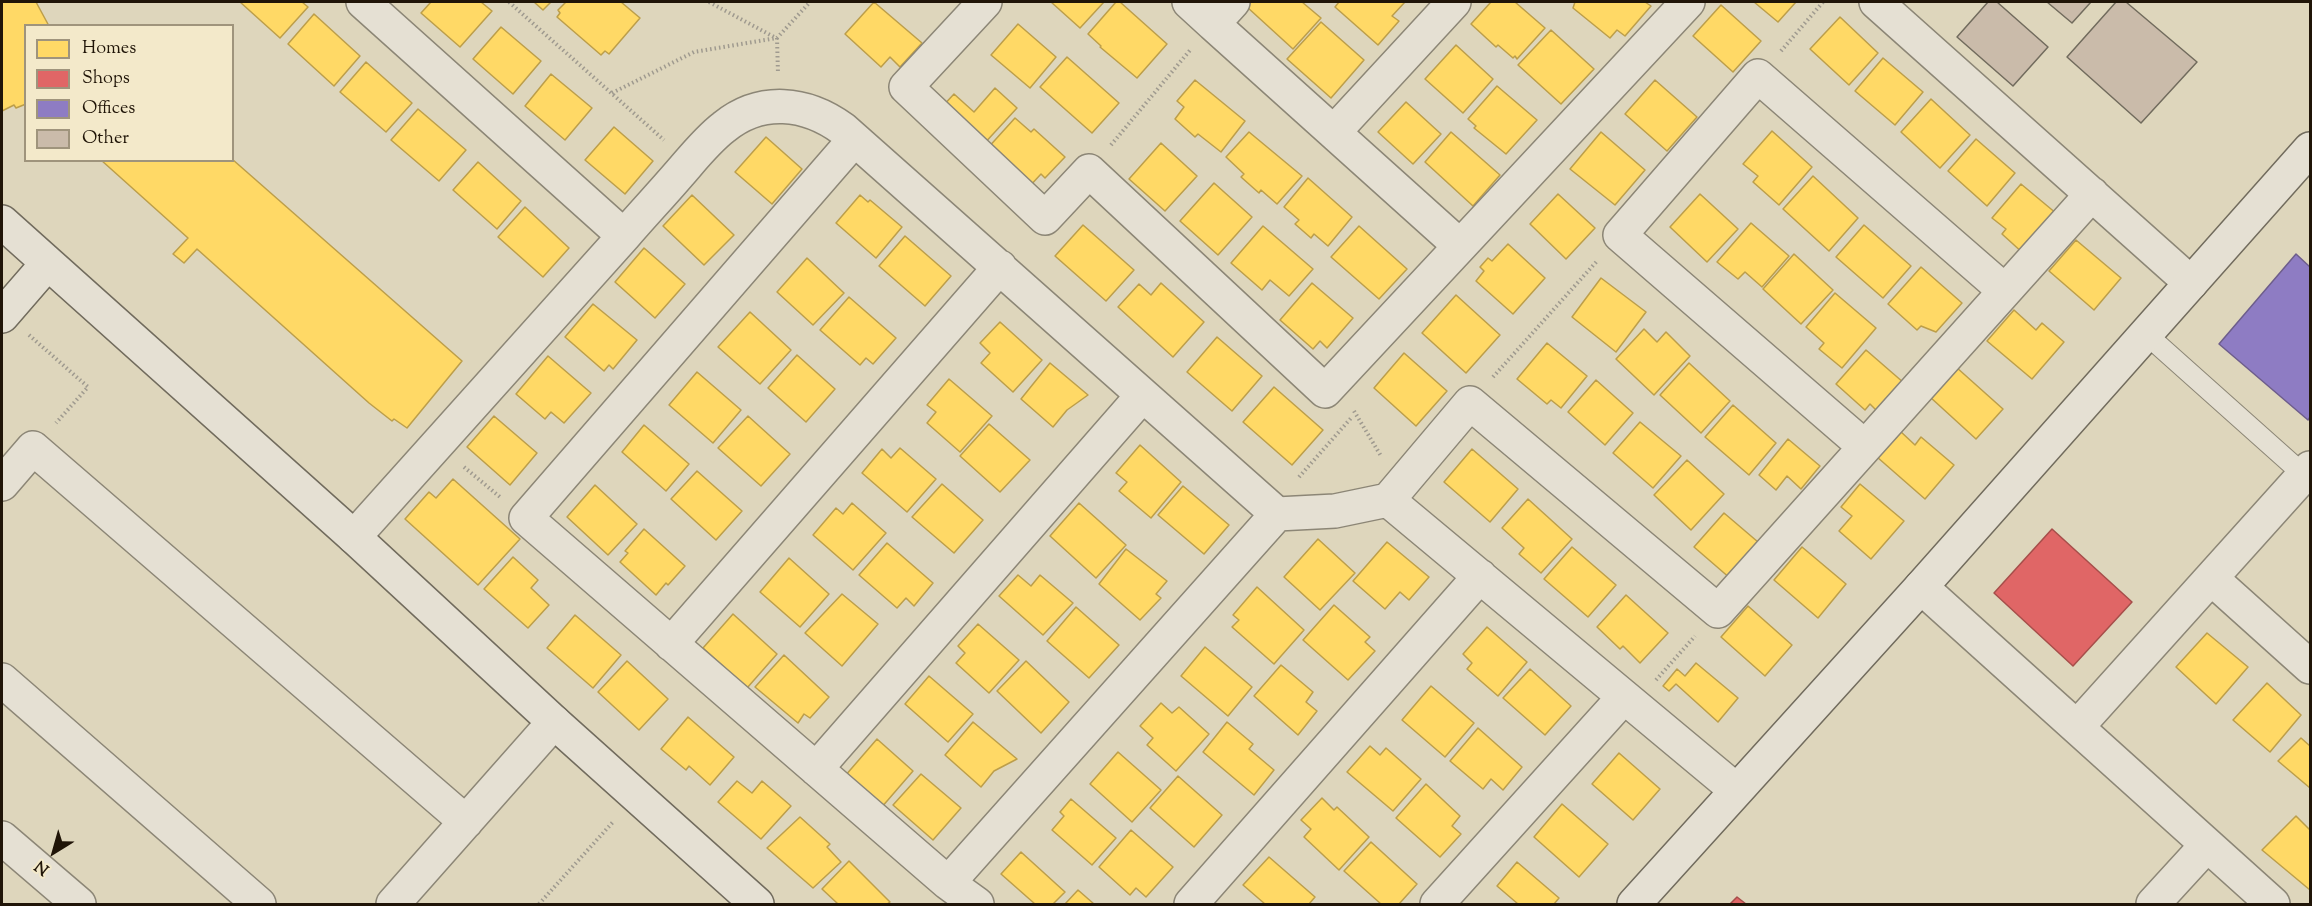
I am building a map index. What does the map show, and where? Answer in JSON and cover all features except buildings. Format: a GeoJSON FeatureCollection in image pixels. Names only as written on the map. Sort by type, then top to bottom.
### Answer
{"type":"FeatureCollection","features":[{"type":"Feature","properties":{"kind":"street"},"geometry":{"type":"LineString","coordinates":[[363,2],[624,236]]}},
{"type":"Feature","properties":{"kind":"street"},"geometry":{"type":"LineString","coordinates":[[985,2],[906,87],[1046,218],[1089,171],[1325,391],[1688,2]]}},
{"type":"Feature","properties":{"kind":"street"},"geometry":{"type":"LineString","coordinates":[[1190,2],[1223,13],[1334,132],[1460,246]]}},
{"type":"Feature","properties":{"kind":"street"},"geometry":{"type":"LineString","coordinates":[[1334,132],[1454,2]]}},
{"type":"Feature","properties":{"kind":"street"},"geometry":{"type":"LineString","coordinates":[[1876,2],[2191,283]]}},
{"type":"Feature","properties":{"kind":"street"},"geometry":{"type":"LineString","coordinates":[[1865,447],[1620,235],[1758,76],[2005,291]]}},
{"type":"Feature","properties":{"kind":"street"},"geometry":{"type":"LineString","coordinates":[[354,537],[689,162],[725,126],[748,113],[779,105],[805,108],[827,117],[1000,267],[1277,514],[1335,512],[1396,490],[1470,403],[1718,611],[2092,194]]}},
{"type":"Feature","properties":{"kind":"street"},"geometry":{"type":"LineString","coordinates":[[854,140],[526,518],[948,883],[977,904]]}},
{"type":"Feature","properties":{"kind":"street"},"geometry":{"type":"LineString","coordinates":[[1634,904],[1921,587],[2310,149]]}},
{"type":"Feature","properties":{"kind":"street"},"geometry":{"type":"LineString","coordinates":[[2,222],[354,537],[757,904]]}},
{"type":"Feature","properties":{"kind":"street"},"geometry":{"type":"LineString","coordinates":[[14,324],[47,264]]}},
{"type":"Feature","properties":{"kind":"street"},"geometry":{"type":"LineString","coordinates":[[671,644],[1000,267]]}},
{"type":"Feature","properties":{"kind":"street"},"geometry":{"type":"LineString","coordinates":[[816,769],[1142,396]]}},
{"type":"Feature","properties":{"kind":"street"},"geometry":{"type":"LineString","coordinates":[[2,484],[33,448],[466,822]]}},
{"type":"Feature","properties":{"kind":"street"},"geometry":{"type":"LineString","coordinates":[[2077,727],[2307,471]]}},
{"type":"Feature","properties":{"kind":"street"},"geometry":{"type":"LineString","coordinates":[[1396,490],[1480,576],[1638,691],[1736,790]]}},
{"type":"Feature","properties":{"kind":"street"},"geometry":{"type":"LineString","coordinates":[[948,883],[1277,514]]}},
{"type":"Feature","properties":{"kind":"street"},"geometry":{"type":"LineString","coordinates":[[1191,904],[1480,576]]}},
{"type":"Feature","properties":{"kind":"street"},"geometry":{"type":"LineString","coordinates":[[2211,578],[2310,667]]}},
{"type":"Feature","properties":{"kind":"street"},"geometry":{"type":"LineString","coordinates":[[1921,587],[2273,904]]}},
{"type":"Feature","properties":{"kind":"street"},"geometry":{"type":"LineString","coordinates":[[2,680],[259,904]]}},
{"type":"Feature","properties":{"kind":"street"},"geometry":{"type":"LineString","coordinates":[[1437,904],[1638,691]]}},
{"type":"Feature","properties":{"kind":"street"},"geometry":{"type":"LineString","coordinates":[[393,904],[555,722]]}},
{"type":"Feature","properties":{"kind":"street"},"geometry":{"type":"LineString","coordinates":[[2,838],[79,904]]}},
{"type":"Feature","properties":{"kind":"street"},"geometry":{"type":"LineString","coordinates":[[2153,904],[2207,845]]}},
{"type":"Feature","properties":{"kind":"lane"},"geometry":{"type":"LineString","coordinates":[[2146,334],[2307,471]]}},
{"type":"Feature","properties":{"kind":"path"},"geometry":{"type":"LineString","coordinates":[[509,2],[689,162]]}},
{"type":"Feature","properties":{"kind":"path"},"geometry":{"type":"LineString","coordinates":[[709,2],[777,38]]}},
{"type":"Feature","properties":{"kind":"path"},"geometry":{"type":"LineString","coordinates":[[612,93],[694,52],[777,38],[810,2]]}},
{"type":"Feature","properties":{"kind":"path"},"geometry":{"type":"LineString","coordinates":[[1758,76],[1823,2]]}},
{"type":"Feature","properties":{"kind":"path"},"geometry":{"type":"LineString","coordinates":[[1089,171],[1223,13]]}},
{"type":"Feature","properties":{"kind":"path"},"geometry":{"type":"LineString","coordinates":[[1470,403],[1620,235]]}},
{"type":"Feature","properties":{"kind":"path"},"geometry":{"type":"LineString","coordinates":[[14,324],[88,387],[33,448]]}},
{"type":"Feature","properties":{"kind":"path"},"geometry":{"type":"LineString","coordinates":[[1335,380],[1386,464],[1396,490]]}},
{"type":"Feature","properties":{"kind":"path"},"geometry":{"type":"LineString","coordinates":[[1296,480],[1355,414]]}},
{"type":"Feature","properties":{"kind":"path"},"geometry":{"type":"LineString","coordinates":[[437,445],[526,518]]}},
{"type":"Feature","properties":{"kind":"path"},"geometry":{"type":"LineString","coordinates":[[1638,691],[1718,611]]}},
{"type":"Feature","properties":{"kind":"path"},"geometry":{"type":"LineString","coordinates":[[539,904],[618,818]]}}]}
